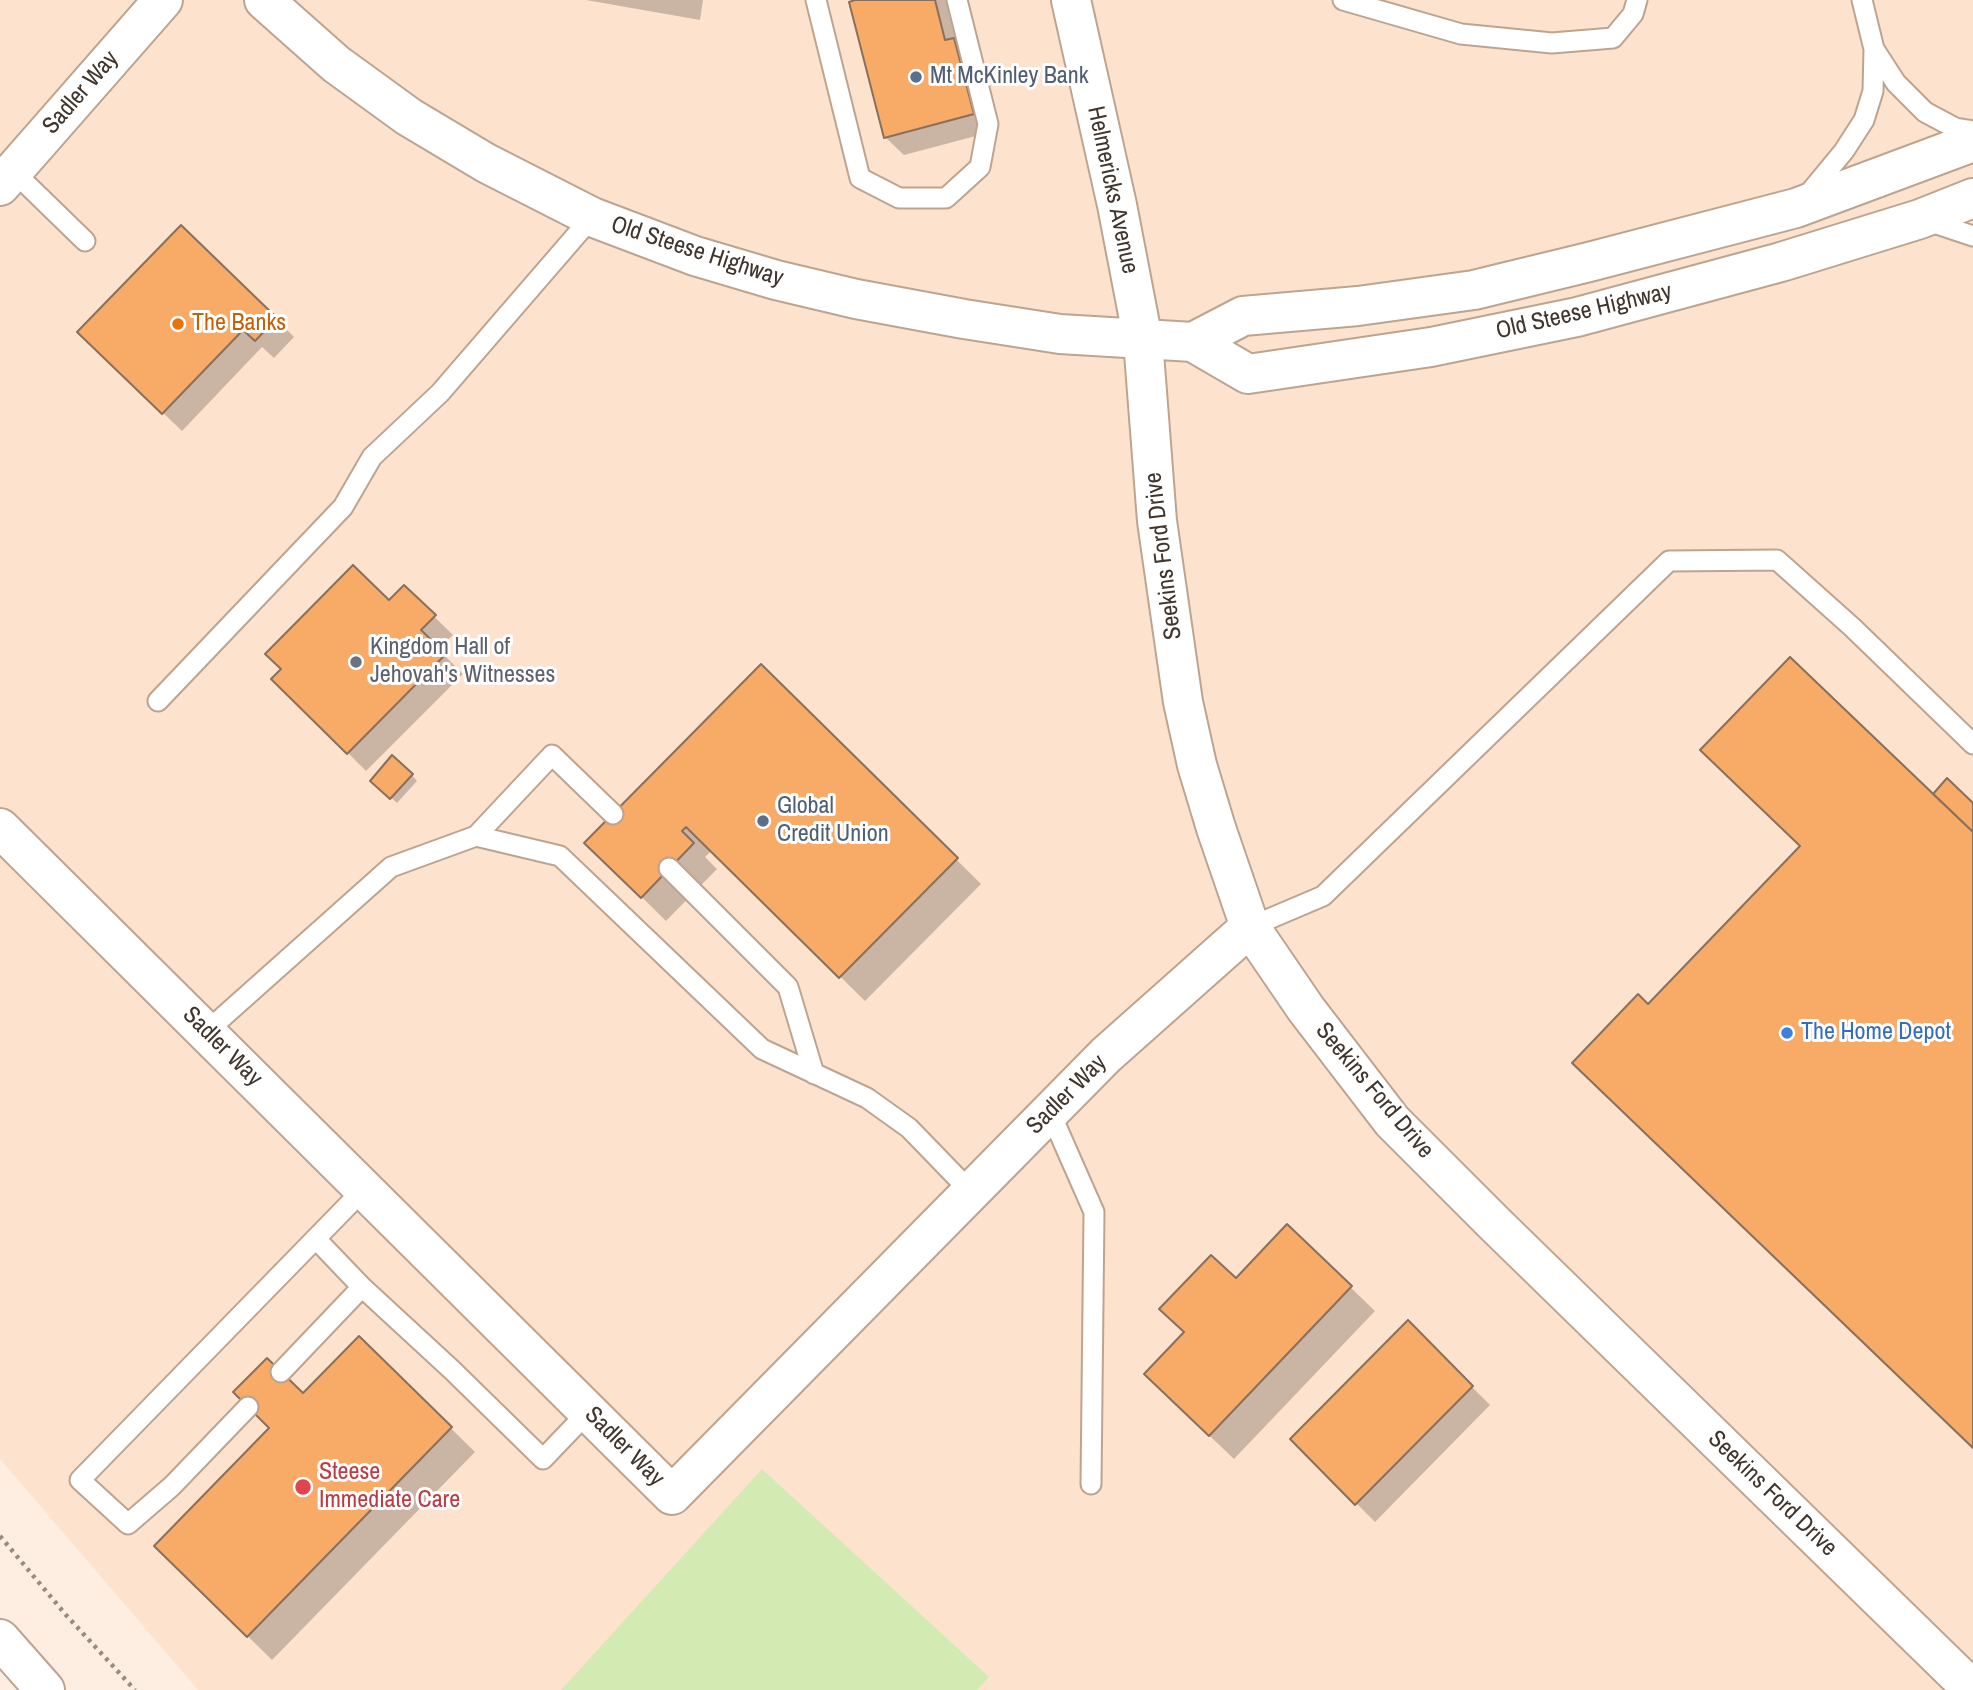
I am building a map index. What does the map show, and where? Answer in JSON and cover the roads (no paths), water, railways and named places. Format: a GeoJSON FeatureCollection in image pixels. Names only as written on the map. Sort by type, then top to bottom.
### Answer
{"type":"FeatureCollection","features":[{"type":"Feature","properties":{"kind":"main road","name":"Sadler Way"},"geometry":{"type":"LineString","coordinates":[[7,178],[163,0]]}},
{"type":"Feature","properties":{"kind":"main road","name":"Old Steese Highway"},"geometry":{"type":"LineString","coordinates":[[264,0],[336,64],[409,117],[486,163],[592,217],[695,256],[776,280],[856,299],[1060,334],[1193,342],[1248,374],[1431,347],[1577,317],[1781,262],[1920,219],[1973,198]]}},
{"type":"Feature","properties":{"kind":"main road","name":"Helmericks Avenue"},"geometry":{"type":"LineString","coordinates":[[1071,0],[1117,205],[1143,340]]}},
{"type":"Feature","properties":{"kind":"main road","name":"Old Steese Highway"},"geometry":{"type":"LineString","coordinates":[[1193,342],[1244,317],[1358,306],[1474,290],[1589,262],[1796,208],[1973,142]]}},
{"type":"Feature","properties":{"kind":"main road","name":"Seekins Ford Drive"},"geometry":{"type":"LineString","coordinates":[[1143,340],[1157,521],[1183,702],[1201,778],[1250,927],[1306,1009],[1392,1121],[1973,1690]]}},
{"type":"Feature","properties":{"kind":"main road","name":"Sadler Way"},"geometry":{"type":"LineString","coordinates":[[0,828],[672,1495],[1106,1055],[1250,927]]}},
{"type":"Feature","properties":{"kind":"main road"},"geometry":{"type":"LineString","coordinates":[[0,1639],[45,1690]]}},
{"type":"Feature","properties":{"kind":"lane"},"geometry":{"type":"LineString","coordinates":[[816,0],[860,178],[900,198],[946,198],[980,167],[988,124],[957,0]]}},
{"type":"Feature","properties":{"kind":"lane"},"geometry":{"type":"LineString","coordinates":[[1343,0],[1461,34],[1552,43],[1613,38],[1633,14],[1637,0]]}},
{"type":"Feature","properties":{"kind":"lane"},"geometry":{"type":"LineString","coordinates":[[1796,208],[1844,151],[1864,120],[1872,91],[1874,49],[1862,0]]}},
{"type":"Feature","properties":{"kind":"lane"},"geometry":{"type":"LineString","coordinates":[[1874,49],[1896,83],[1925,112],[1955,128],[1973,131]]}},
{"type":"Feature","properties":{"kind":"lane"},"geometry":{"type":"LineString","coordinates":[[7,178],[85,241]]}},
{"type":"Feature","properties":{"kind":"lane"},"geometry":{"type":"LineString","coordinates":[[158,701],[343,507],[372,457],[440,393],[592,217]]}},
{"type":"Feature","properties":{"kind":"lane"},"geometry":{"type":"LineString","coordinates":[[1920,219],[1973,236]]}},
{"type":"Feature","properties":{"kind":"lane"},"geometry":{"type":"LineString","coordinates":[[1250,927],[1323,896],[1670,561],[1777,560],[1852,627],[1973,744]]}},
{"type":"Feature","properties":{"kind":"lane"},"geometry":{"type":"LineString","coordinates":[[206,1032],[391,867],[476,836],[552,755],[613,814]]}},
{"type":"Feature","properties":{"kind":"lane"},"geometry":{"type":"LineString","coordinates":[[476,836],[560,856],[762,1049],[867,1098],[909,1128],[971,1192]]}},
{"type":"Feature","properties":{"kind":"lane"},"geometry":{"type":"LineString","coordinates":[[669,869],[788,987],[814,1074]]}},
{"type":"Feature","properties":{"kind":"lane"},"geometry":{"type":"LineString","coordinates":[[1050,1112],[1094,1212],[1091,1484]]}},
{"type":"Feature","properties":{"kind":"lane"},"geometry":{"type":"LineString","coordinates":[[248,1407],[172,1486],[128,1524],[80,1480],[364,1189]]}},
{"type":"Feature","properties":{"kind":"lane"},"geometry":{"type":"LineString","coordinates":[[316,1239],[362,1287],[543,1459],[588,1412]]}},
{"type":"Feature","properties":{"kind":"lane"},"geometry":{"type":"LineString","coordinates":[[281,1372],[362,1287]]}},
{"type":"Feature","properties":{"kind":"place","name":"Mt McKinley Bank"},"geometry":{"type":"Point","coordinates":[916,77]}},
{"type":"Feature","properties":{"kind":"place","name":"The Banks"},"geometry":{"type":"Point","coordinates":[178,324]}},
{"type":"Feature","properties":{"kind":"place","name":"Kingdom Hall of Jehovah's Witnesses"},"geometry":{"type":"Point","coordinates":[356,662]}},
{"type":"Feature","properties":{"kind":"place","name":"Global Credit Union"},"geometry":{"type":"Point","coordinates":[763,821]}},
{"type":"Feature","properties":{"kind":"place","name":"The Home Depot"},"geometry":{"type":"Point","coordinates":[1787,1033]}},
{"type":"Feature","properties":{"kind":"place","name":"Steese Immediate Care"},"geometry":{"type":"Point","coordinates":[303,1487]}}]}
